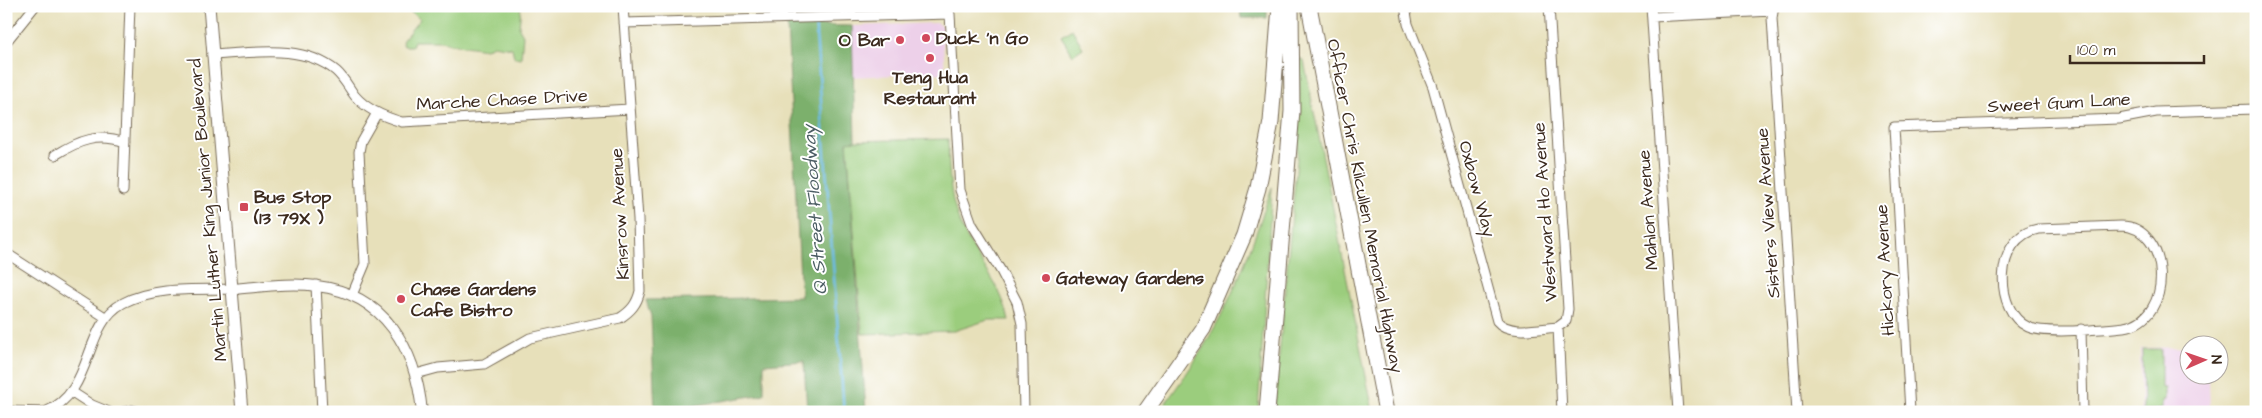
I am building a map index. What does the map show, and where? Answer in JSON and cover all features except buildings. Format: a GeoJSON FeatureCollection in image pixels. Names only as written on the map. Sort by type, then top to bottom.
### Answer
{"type":"FeatureCollection","features":[{"type":"Feature","properties":{"kind":"highway"},"geometry":{"type":"LineString","coordinates":[[1146,412],[1202,328],[1244,235],[1258,188],[1272,122],[1280,6]]}},
{"type":"Feature","properties":{"kind":"highway"},"geometry":{"type":"LineString","coordinates":[[1267,412],[1292,111],[1292,6]]}},
{"type":"Feature","properties":{"kind":"highway","name":"Officer Chris Kilcullen Memorial Highway"},"geometry":{"type":"LineString","coordinates":[[1309,6],[1386,412]]}},
{"type":"Feature","properties":{"kind":"main road","name":"Martin Luther King Junior Boulevard"},"geometry":{"type":"LineString","coordinates":[[208,6],[242,412]]}},
{"type":"Feature","properties":{"kind":"street"},"geometry":{"type":"LineString","coordinates":[[6,42],[35,6]]}},
{"type":"Feature","properties":{"kind":"street"},"geometry":{"type":"LineString","coordinates":[[123,191],[130,6]]}},
{"type":"Feature","properties":{"kind":"street","name":"Kinsrow Avenue"},"geometry":{"type":"LineString","coordinates":[[416,374],[438,368],[484,364],[530,338],[607,323],[620,318],[633,307],[640,291],[623,6]]}},
{"type":"Feature","properties":{"kind":"street","name":"Oxbow Way"},"geometry":{"type":"LineString","coordinates":[[1405,6],[1408,24],[1432,87],[1497,321],[1503,327],[1512,329],[1558,327]]}},
{"type":"Feature","properties":{"kind":"street","name":"Westward Ho Avenue"},"geometry":{"type":"LineString","coordinates":[[1549,6],[1568,309],[1566,320],[1558,327],[1562,412]]}},
{"type":"Feature","properties":{"kind":"street","name":"Mahlon Avenue"},"geometry":{"type":"LineString","coordinates":[[1652,6],[1678,412]]}},
{"type":"Feature","properties":{"kind":"street"},"geometry":{"type":"LineString","coordinates":[[1652,17],[1773,9]]}},
{"type":"Feature","properties":{"kind":"street","name":"Sisters View Avenue"},"geometry":{"type":"LineString","coordinates":[[1773,9],[1797,412]]}},
{"type":"Feature","properties":{"kind":"street"},"geometry":{"type":"LineString","coordinates":[[624,23],[950,14],[960,190],[972,224],[1001,271],[1017,302],[1022,324],[1024,410]]}},
{"type":"Feature","properties":{"kind":"street","name":"Marche Chase Drive"},"geometry":{"type":"LineString","coordinates":[[212,55],[280,52],[316,58],[338,72],[355,96],[377,113],[402,122],[417,123],[630,109]]}},
{"type":"Feature","properties":{"kind":"street","name":"Sweet Gum Lane"},"geometry":{"type":"LineString","coordinates":[[1894,127],[2119,120],[2156,112],[2256,109]]}},
{"type":"Feature","properties":{"kind":"street"},"geometry":{"type":"LineString","coordinates":[[352,296],[365,264],[359,152],[361,141],[377,113]]}},
{"type":"Feature","properties":{"kind":"street","name":"Hickory Avenue"},"geometry":{"type":"LineString","coordinates":[[1894,127],[1910,412]]}},
{"type":"Feature","properties":{"kind":"street"},"geometry":{"type":"LineString","coordinates":[[55,155],[85,139],[113,138],[125,142]]}},
{"type":"Feature","properties":{"kind":"street"},"geometry":{"type":"LineString","coordinates":[[2126,226],[2141,232],[2153,246],[2159,262],[2159,294],[2154,308],[2140,322],[2130,326],[2080,329],[2038,330],[2027,327],[2018,320],[2009,306],[2005,292],[2004,265],[2010,247],[2023,234],[2038,229],[2126,226]]}},
{"type":"Feature","properties":{"kind":"street"},"geometry":{"type":"LineString","coordinates":[[6,252],[105,318]]}},
{"type":"Feature","properties":{"kind":"street"},"geometry":{"type":"LineString","coordinates":[[316,286],[322,412]]}},
{"type":"Feature","properties":{"kind":"street"},"geometry":{"type":"LineString","coordinates":[[6,411],[45,412],[72,392],[105,318],[121,304],[149,293],[316,286],[352,296],[373,308],[393,326],[406,347],[416,374],[422,412]]}},
{"type":"Feature","properties":{"kind":"street"},"geometry":{"type":"LineString","coordinates":[[2080,329],[2084,412]]}},
{"type":"Feature","properties":{"kind":"street"},"geometry":{"type":"LineString","coordinates":[[72,392],[92,405],[109,412]]}},
{"type":"Feature","properties":{"kind":"street"},"geometry":{"type":"LineString","coordinates":[[123,412],[132,410],[140,412]]}},
{"type":"Feature","properties":{"kind":"shaded area"},"geometry":{"type":"Polygon","coordinates":[[[937,23],[942,27],[945,73],[853,77],[852,26],[937,23]]]}},
{"type":"Feature","properties":{"kind":"shaded area"},"geometry":{"type":"Polygon","coordinates":[[[2180,347],[2180,386],[2209,386],[2210,411],[2141,412],[2140,348],[2180,347]]]}},
{"type":"Feature","properties":{"kind":"green space"},"geometry":{"type":"Polygon","coordinates":[[[402,6],[521,6],[519,28],[523,35],[521,58],[514,57],[512,48],[493,45],[486,49],[450,44],[442,41],[414,41],[412,46],[404,46],[402,41],[420,19],[402,6]]]}},
{"type":"Feature","properties":{"kind":"green space"},"geometry":{"type":"Polygon","coordinates":[[[1240,6],[1267,6],[1267,18],[1241,18],[1240,6]]]}},
{"type":"Feature","properties":{"kind":"green space"},"geometry":{"type":"Polygon","coordinates":[[[787,25],[852,26],[855,141],[847,142],[866,412],[807,412],[804,361],[764,364],[764,394],[667,410],[667,412],[655,412],[651,316],[646,300],[801,297],[787,25]]]}},
{"type":"Feature","properties":{"kind":"green space"},"geometry":{"type":"Polygon","coordinates":[[[1072,29],[1083,48],[1073,55],[1061,36],[1072,29]]]}},
{"type":"Feature","properties":{"kind":"green space"},"geometry":{"type":"Polygon","coordinates":[[[1300,58],[1304,61],[1373,412],[1274,412],[1298,148],[1300,58]]]}},
{"type":"Feature","properties":{"kind":"green space"},"geometry":{"type":"Polygon","coordinates":[[[948,139],[951,188],[960,223],[996,286],[1009,320],[988,320],[954,331],[862,334],[847,141],[948,139]]]}},
{"type":"Feature","properties":{"kind":"green space"},"geometry":{"type":"Polygon","coordinates":[[[1272,187],[1258,412],[1159,412],[1194,363],[1221,315],[1245,261],[1272,187]]]}},
{"type":"Feature","properties":{"kind":"green space"},"geometry":{"type":"Polygon","coordinates":[[[2142,349],[2161,349],[2161,388],[2165,388],[2165,400],[2162,400],[2162,409],[2143,411],[2142,349]]]}},
{"type":"Feature","properties":{"kind":"waterway","name":"Q Street Floodway"},"geometry":{"type":"LineString","coordinates":[[814,6],[844,412]]}},
{"type":"Feature","properties":{"kind":"place","name":"Duck 'n Go"},"geometry":{"type":"Point","coordinates":[926,38]}},
{"type":"Feature","properties":{"kind":"place","name":"O Bar"},"geometry":{"type":"Point","coordinates":[900,40]}},
{"type":"Feature","properties":{"kind":"place","name":"Teng Hua Restaurant"},"geometry":{"type":"Point","coordinates":[930,58]}},
{"type":"Feature","properties":{"kind":"place","name":"Bus Stop (13 79X )"},"geometry":{"type":"Point","coordinates":[244,207]}},
{"type":"Feature","properties":{"kind":"place","name":"Gateway Gardens"},"geometry":{"type":"Point","coordinates":[1046,278]}},
{"type":"Feature","properties":{"kind":"place","name":"Chase Gardens Cafe Bistro"},"geometry":{"type":"Point","coordinates":[401,299]}}]}
